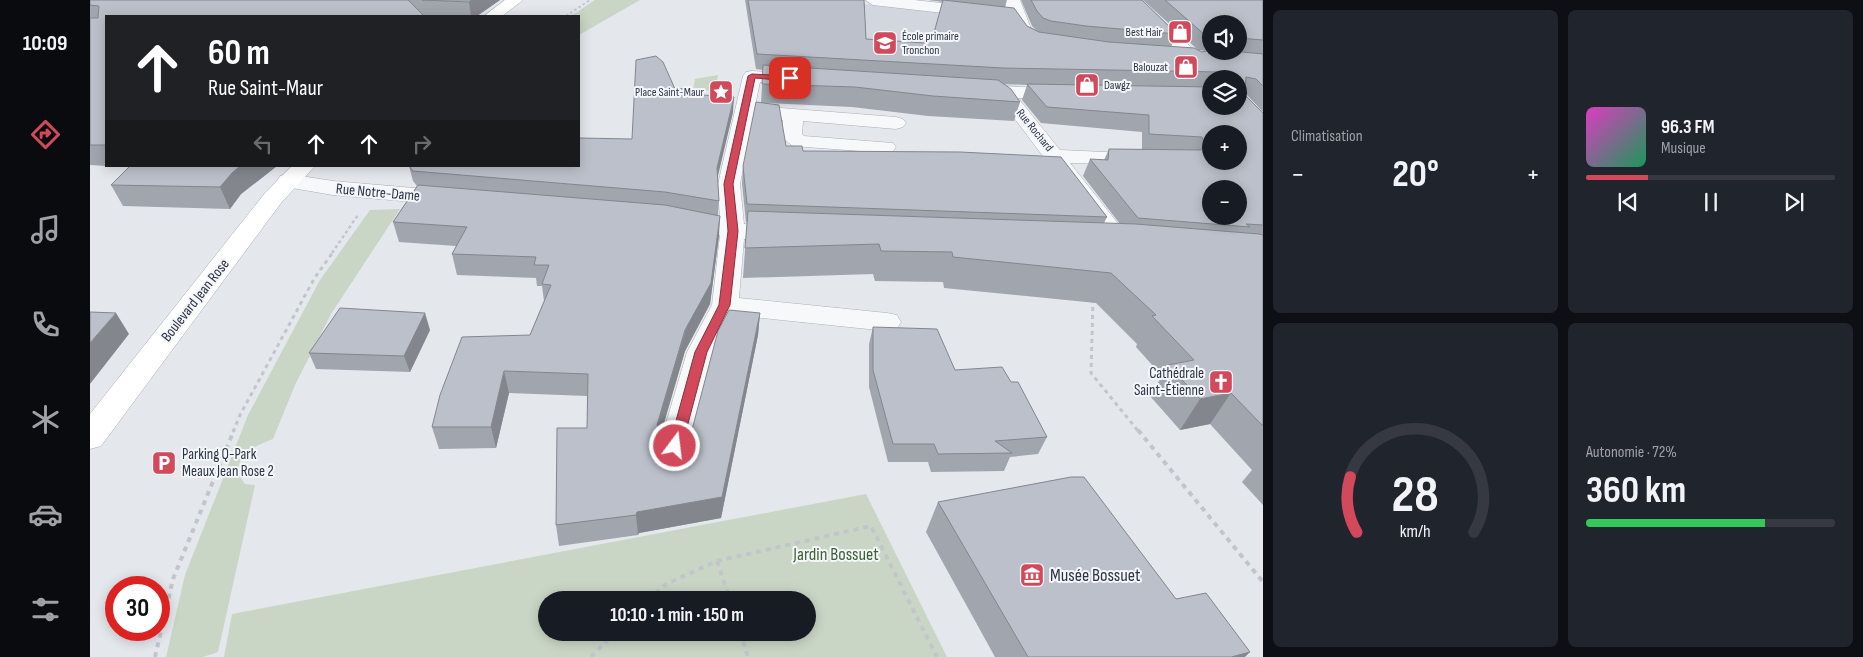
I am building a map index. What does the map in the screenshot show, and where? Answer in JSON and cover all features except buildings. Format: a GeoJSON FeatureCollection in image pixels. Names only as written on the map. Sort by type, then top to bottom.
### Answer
{"type":"FeatureCollection","features":[{"type":"Feature","properties":{"kind":"main road"},"geometry":{"type":"LineString","coordinates":[[493,15],[515,0]]}},
{"type":"Feature","properties":{"kind":"main road","name":"Boulevard Jean Rose"},"geometry":{"type":"LineString","coordinates":[[90,437],[296,174]]}},
{"type":"Feature","properties":{"kind":"street"},"geometry":{"type":"LineString","coordinates":[[873,0],[930,4],[1016,17]]}},
{"type":"Feature","properties":{"kind":"street"},"geometry":{"type":"LineString","coordinates":[[1012,0],[1016,17],[1029,36],[1035,40],[1055,43]]}},
{"type":"Feature","properties":{"kind":"street"},"geometry":{"type":"LineString","coordinates":[[1132,0],[1167,29],[1192,57],[1202,73]]}},
{"type":"Feature","properties":{"kind":"street"},"geometry":{"type":"LineString","coordinates":[[1162,54],[1202,58]]}},
{"type":"Feature","properties":{"kind":"street"},"geometry":{"type":"LineString","coordinates":[[675,446],[701,352],[724,305],[733,231],[729,184],[752,76],[821,80]]}},
{"type":"Feature","properties":{"kind":"street"},"geometry":{"type":"LineString","coordinates":[[958,90],[1076,93]]}},
{"type":"Feature","properties":{"kind":"street","name":"Rue Rochard"},"geometry":{"type":"LineString","coordinates":[[998,92],[1013,103],[1132,245],[1093,244]]}},
{"type":"Feature","properties":{"kind":"street"},"geometry":{"type":"LineString","coordinates":[[746,110],[896,123]]}},
{"type":"Feature","properties":{"kind":"street"},"geometry":{"type":"LineString","coordinates":[[794,115],[791,137],[800,142],[886,147]]}},
{"type":"Feature","properties":{"kind":"street"},"geometry":{"type":"LineString","coordinates":[[1056,156],[1165,160]]}},
{"type":"Feature","properties":{"kind":"street","name":"Rue Notre-Dame"},"geometry":{"type":"LineString","coordinates":[[296,174],[333,188],[472,199]]}},
{"type":"Feature","properties":{"kind":"street"},"geometry":{"type":"LineString","coordinates":[[655,217],[707,223],[733,231],[802,234]]}},
{"type":"Feature","properties":{"kind":"street"},"geometry":{"type":"LineString","coordinates":[[724,305],[887,322]]}},
{"type":"Feature","properties":{"kind":"path"},"geometry":{"type":"LineString","coordinates":[[568,15],[590,0]]}},
{"type":"Feature","properties":{"kind":"path"},"geometry":{"type":"LineString","coordinates":[[155,657],[174,579],[240,415],[314,280],[373,192]]}},
{"type":"Feature","properties":{"kind":"path"},"geometry":{"type":"LineString","coordinates":[[1093,292],[1091,373],[1263,582]]}},
{"type":"Feature","properties":{"kind":"path"},"geometry":{"type":"LineString","coordinates":[[658,591],[666,584],[717,561],[871,526],[937,657]]}},
{"type":"Feature","properties":{"kind":"path"},"geometry":{"type":"LineString","coordinates":[[717,561],[727,591]]}},
{"type":"Feature","properties":{"kind":"path"},"geometry":{"type":"LineString","coordinates":[[591,657],[606,641]]}},
{"type":"Feature","properties":{"kind":"path"},"geometry":{"type":"LineString","coordinates":[[743,641],[748,657]]}},
{"type":"Feature","properties":{"kind":"shaded area","name":"École primaire Tronchon"},"geometry":{"type":"Polygon","coordinates":[[[825,0],[941,12],[999,49],[1018,88],[814,65],[825,0]]]}},
{"type":"Feature","properties":{"kind":"green space"},"geometry":{"type":"Polygon","coordinates":[[[595,0],[640,0],[580,34],[580,15],[572,15],[595,0]]]}},
{"type":"Feature","properties":{"kind":"green space"},"geometry":{"type":"Polygon","coordinates":[[[718,75],[715,91],[693,90],[695,79],[718,75]]]}},
{"type":"Feature","properties":{"kind":"green space"},"geometry":{"type":"Polygon","coordinates":[[[400,209],[331,314],[295,385],[273,439],[250,450],[240,461],[240,475],[245,484],[255,485],[218,652],[203,657],[166,657],[185,575],[248,415],[320,280],[370,210],[400,209]]]}},
{"type":"Feature","properties":{"kind":"green space","name":"Jardin Bossuet"},"geometry":{"type":"Polygon","coordinates":[[[866,494],[947,657],[224,657],[232,614],[866,494]]]}},
{"type":"Feature","properties":{"kind":"place","name":"Best Hair"},"geometry":{"type":"Point","coordinates":[1180,32]}},
{"type":"Feature","properties":{"kind":"place","name":"École primaire Tronchon"},"geometry":{"type":"Point","coordinates":[885,43]}},
{"type":"Feature","properties":{"kind":"place","name":"Balouzat"},"geometry":{"type":"Point","coordinates":[1186,67]}},
{"type":"Feature","properties":{"kind":"place","name":"Dawgz"},"geometry":{"type":"Point","coordinates":[1087,85]}},
{"type":"Feature","properties":{"kind":"place","name":"Place Saint-Maur"},"geometry":{"type":"Point","coordinates":[721,92]}},
{"type":"Feature","properties":{"kind":"place","name":"Cathédrale Saint-Étienne"},"geometry":{"type":"Point","coordinates":[1221,382]}},
{"type":"Feature","properties":{"kind":"place","name":"Parking Q-Park Meaux Jean Rose 2"},"geometry":{"type":"Point","coordinates":[164,463]}},
{"type":"Feature","properties":{"kind":"place","name":"Musée Bossuet"},"geometry":{"type":"Point","coordinates":[1032,575]}},
{"type":"Feature","properties":{"kind":"route"},"geometry":{"type":"LineString","coordinates":[[675,446],[701,352],[715,328],[724,305],[733,231],[729,184],[752,76],[790,78]]}}]}
